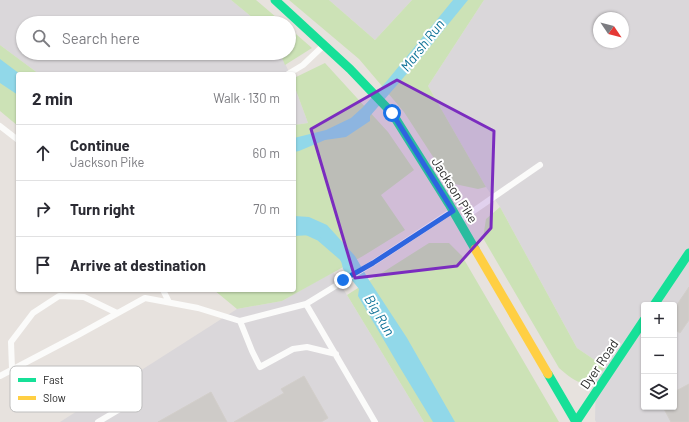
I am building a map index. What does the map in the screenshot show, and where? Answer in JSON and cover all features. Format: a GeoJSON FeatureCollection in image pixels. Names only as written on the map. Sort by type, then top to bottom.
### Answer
{"type":"FeatureCollection","features":[{"type":"Feature","properties":{"kind":"main road","name":"Jackson Pike"},"geometry":{"type":"LineString","coordinates":[[275,0],[293,16]]}},
{"type":"Feature","properties":{"kind":"main road","name":"Jackson Pike"},"geometry":{"type":"LineString","coordinates":[[296,19],[350,69],[392,113],[459,221],[576,422]]}},
{"type":"Feature","properties":{"kind":"main road"},"geometry":{"type":"LineString","coordinates":[[656,302],[689,253]]}},
{"type":"Feature","properties":{"kind":"main road","name":"Dyer Road"},"geometry":{"type":"LineString","coordinates":[[576,422],[641,324]]}},
{"type":"Feature","properties":{"kind":"lane"},"geometry":{"type":"LineString","coordinates":[[291,72],[303,65],[325,45]]}},
{"type":"Feature","properties":{"kind":"lane"},"geometry":{"type":"LineString","coordinates":[[0,126],[16,138]]}},
{"type":"Feature","properties":{"kind":"lane"},"geometry":{"type":"LineString","coordinates":[[459,221],[540,165]]}},
{"type":"Feature","properties":{"kind":"lane"},"geometry":{"type":"LineString","coordinates":[[18,366],[145,298],[198,308],[240,321],[306,304],[453,211]]}},
{"type":"Feature","properties":{"kind":"lane"},"geometry":{"type":"LineString","coordinates":[[164,292],[169,302]]}},
{"type":"Feature","properties":{"kind":"lane"},"geometry":{"type":"LineString","coordinates":[[12,366],[11,342],[33,313],[59,296],[84,297],[117,313]]}},
{"type":"Feature","properties":{"kind":"lane"},"geometry":{"type":"LineString","coordinates":[[306,304],[376,422]]}},
{"type":"Feature","properties":{"kind":"lane"},"geometry":{"type":"LineString","coordinates":[[240,321],[260,367],[293,349],[307,347],[336,354]]}},
{"type":"Feature","properties":{"kind":"lane"},"geometry":{"type":"LineString","coordinates":[[0,376],[10,370]]}},
{"type":"Feature","properties":{"kind":"lane"},"geometry":{"type":"LineString","coordinates":[[98,422],[115,412]]}},
{"type":"Feature","properties":{"kind":"highlighted area"},"geometry":{"type":"Polygon","coordinates":[[[397,80],[494,131],[491,228],[457,266],[355,278],[311,129],[397,80]]]}},
{"type":"Feature","properties":{"kind":"shaded area"},"geometry":{"type":"Polygon","coordinates":[[[0,0],[231,0],[250,16],[16,16],[16,57],[0,45],[0,0]]]}},
{"type":"Feature","properties":{"kind":"shaded area"},"geometry":{"type":"Polygon","coordinates":[[[329,0],[412,0],[375,40],[329,0]]]}},
{"type":"Feature","properties":{"kind":"shaded area"},"geometry":{"type":"Polygon","coordinates":[[[484,0],[689,0],[689,422],[596,422],[596,378],[605,367],[577,348],[500,207],[486,187],[428,86],[484,0]]]}},
{"type":"Feature","properties":{"kind":"shaded area"},"geometry":{"type":"Polygon","coordinates":[[[20,60],[283,60],[289,72],[36,72],[20,60]]]}},
{"type":"Feature","properties":{"kind":"shaded area"},"geometry":{"type":"Polygon","coordinates":[[[296,90],[308,123],[296,125],[296,90]]]}},
{"type":"Feature","properties":{"kind":"shaded area"},"geometry":{"type":"Polygon","coordinates":[[[333,272],[424,422],[60,422],[76,412],[142,412],[142,370],[237,309],[282,301],[333,272]]]}},
{"type":"Feature","properties":{"kind":"green space"},"geometry":{"type":"Polygon","coordinates":[[[231,0],[256,0],[275,16],[250,16],[231,0]]]}},
{"type":"Feature","properties":{"kind":"green space"},"geometry":{"type":"Polygon","coordinates":[[[289,0],[329,0],[375,40],[412,0],[484,0],[428,86],[486,187],[478,189],[450,183],[404,112],[359,59],[289,0]]]}},
{"type":"Feature","properties":{"kind":"green space"},"geometry":{"type":"Polygon","coordinates":[[[296,34],[312,48],[296,58],[296,34]]]}},
{"type":"Feature","properties":{"kind":"green space"},"geometry":{"type":"Polygon","coordinates":[[[0,45],[16,57],[16,60],[20,60],[36,72],[16,72],[16,124],[0,111],[0,45]]]}},
{"type":"Feature","properties":{"kind":"green space"},"geometry":{"type":"Polygon","coordinates":[[[283,60],[293,60],[285,65],[283,60]]]}},
{"type":"Feature","properties":{"kind":"green space"},"geometry":{"type":"Polygon","coordinates":[[[325,63],[388,132],[414,170],[381,195],[405,230],[363,256],[282,301],[237,309],[216,292],[296,292],[296,125],[308,123],[296,90],[296,77],[325,63]]]}},
{"type":"Feature","properties":{"kind":"green space"},"geometry":{"type":"Polygon","coordinates":[[[500,207],[577,348],[605,367],[592,381],[582,383],[572,378],[559,368],[483,238],[486,219],[500,207]]]}},
{"type":"Feature","properties":{"kind":"green space"},"geometry":{"type":"Polygon","coordinates":[[[429,243],[449,243],[462,256],[559,422],[424,422],[347,295],[429,243]]]}},
{"type":"Feature","properties":{"kind":"water","name":"Marsh Run"},"geometry":{"type":"Polygon","coordinates":[[[453,0],[468,0],[424,54],[370,116],[370,121],[346,137],[325,140],[296,152],[296,138],[326,130],[351,118],[386,82],[453,0]]]}},
{"type":"Feature","properties":{"kind":"water"},"geometry":{"type":"Polygon","coordinates":[[[0,59],[17,72],[16,72],[16,94],[0,83],[0,59]]]}},
{"type":"Feature","properties":{"kind":"water"},"geometry":{"type":"Polygon","coordinates":[[[296,216],[309,217],[327,225],[355,256],[407,338],[455,422],[433,422],[358,296],[359,289],[343,269],[340,256],[329,246],[312,235],[296,236],[296,216]]]}},
{"type":"Feature","properties":{"kind":"building"},"geometry":{"type":"Polygon","coordinates":[[[689,287],[689,320],[680,333],[677,331],[677,305],[689,287]]]}},
{"type":"Feature","properties":{"kind":"building"},"geometry":{"type":"Polygon","coordinates":[[[304,376],[328,418],[321,422],[234,422],[284,393],[281,389],[304,376]]]}},
{"type":"Feature","properties":{"kind":"building"},"geometry":{"type":"Polygon","coordinates":[[[689,384],[689,422],[671,422],[665,410],[677,410],[677,390],[689,384]]]}},
{"type":"Feature","properties":{"kind":"building"},"geometry":{"type":"Polygon","coordinates":[[[211,392],[227,422],[158,422],[211,392]]]}},
{"type":"Feature","properties":{"kind":"waterway","name":"Big Run"},"geometry":{"type":"LineString","coordinates":[[306,233],[319,239],[343,261]]}},
{"type":"Feature","properties":{"kind":"traffic: fast"},"geometry":{"type":"LineString","coordinates":[[275,0],[292,16]]}},
{"type":"Feature","properties":{"kind":"traffic: fast"},"geometry":{"type":"LineString","coordinates":[[296,19],[350,69],[392,113],[449,204],[475,249]]}},
{"type":"Feature","properties":{"kind":"traffic: fast"},"geometry":{"type":"LineString","coordinates":[[656,302],[689,253]]}},
{"type":"Feature","properties":{"kind":"traffic: fast"},"geometry":{"type":"LineString","coordinates":[[576,422],[641,324]]}},
{"type":"Feature","properties":{"kind":"traffic: fast"},"geometry":{"type":"LineString","coordinates":[[548,374],[576,422]]}},
{"type":"Feature","properties":{"kind":"traffic: slow"},"geometry":{"type":"LineString","coordinates":[[475,249],[548,374]]}},
{"type":"Feature","properties":{"kind":"route"},"geometry":{"type":"LineString","coordinates":[[343,280],[373,263],[453,211],[392,113]]}}]}
